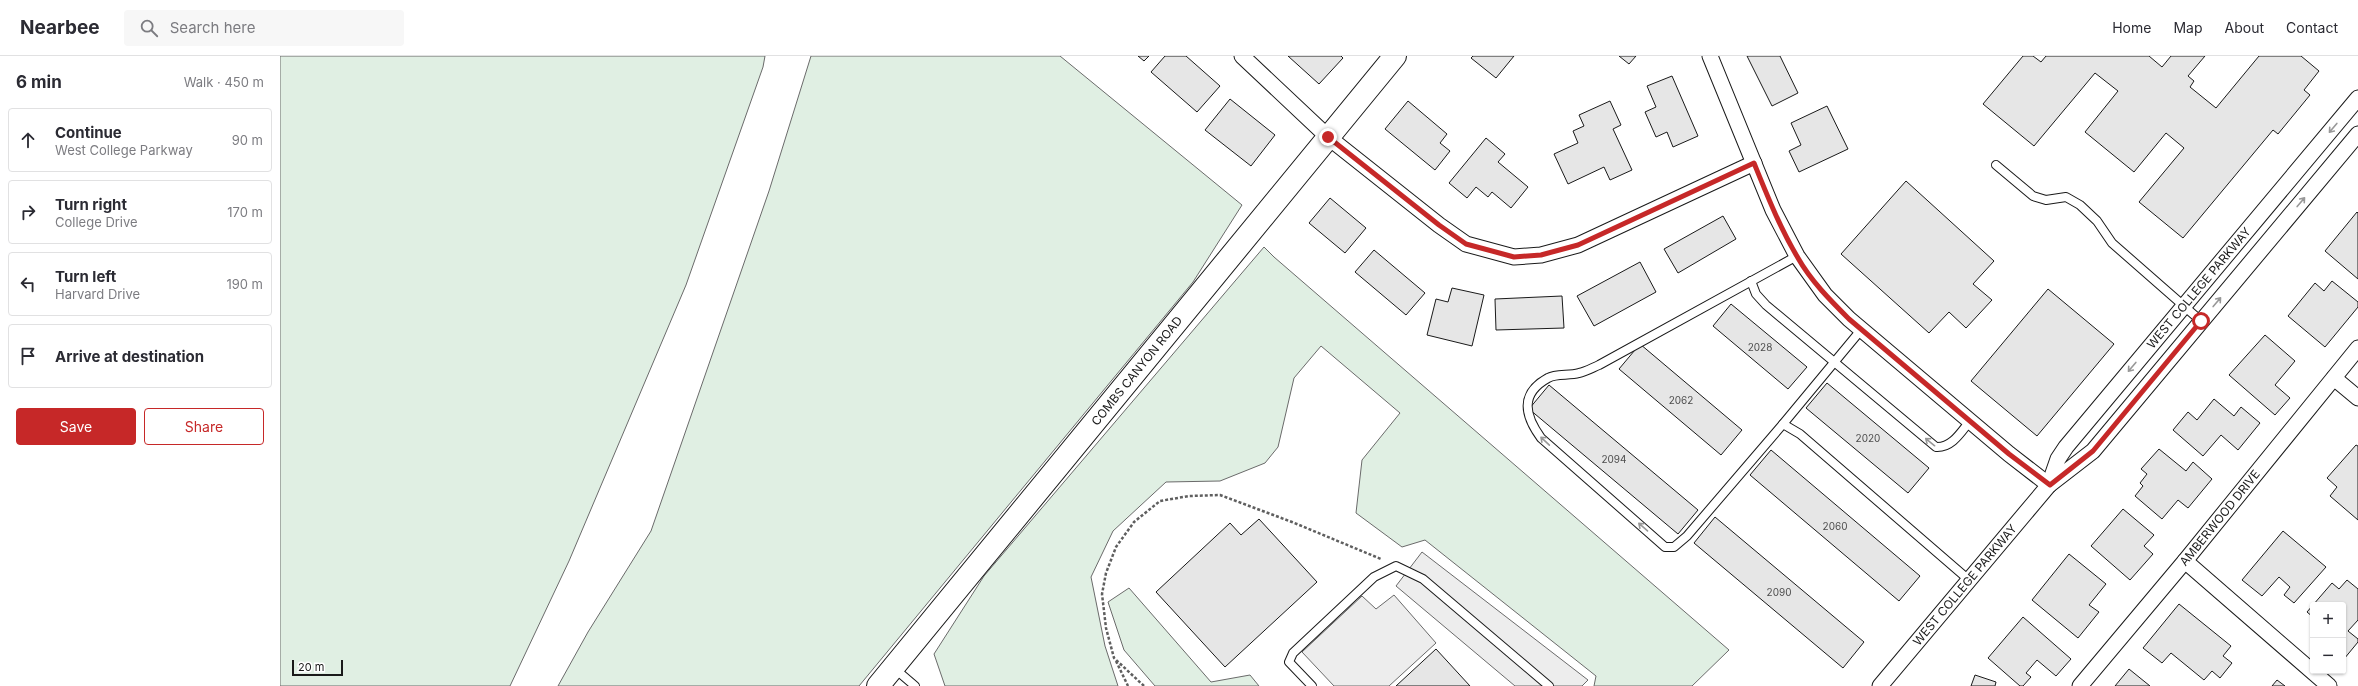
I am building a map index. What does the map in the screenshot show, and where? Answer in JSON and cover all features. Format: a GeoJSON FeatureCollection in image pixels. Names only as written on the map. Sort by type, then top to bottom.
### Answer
{"type":"FeatureCollection","features":[{"type":"Feature","properties":{"kind":"street"},"geometry":{"type":"LineString","coordinates":[[1242,56],[1328,137],[1439,225],[1466,244],[1514,257],[1541,255],[1578,245],[1754,163]]}},
{"type":"Feature","properties":{"kind":"street","name":"COMBS CANYON ROAD"},"geometry":{"type":"LineString","coordinates":[[878,686],[1395,56]]}},
{"type":"Feature","properties":{"kind":"street"},"geometry":{"type":"LineString","coordinates":[[1710,56],[1773,210],[1796,256],[1825,295],[1861,330],[1970,422],[2050,485]]}},
{"type":"Feature","properties":{"kind":"street","name":"WEST COLLEGE PARKWAY"},"geometry":{"type":"LineString","coordinates":[[2050,485],[2058,459],[2066,447],[2358,98]]}},
{"type":"Feature","properties":{"kind":"street","name":"WEST COLLEGE PARKWAY"},"geometry":{"type":"LineString","coordinates":[[1880,686],[2050,485],[2093,451],[2358,134]]}},
{"type":"Feature","properties":{"kind":"street","name":"AMBERWOOD DRIVE"},"geometry":{"type":"LineString","coordinates":[[2080,686],[2185,561],[2358,348]]}},
{"type":"Feature","properties":{"kind":"street"},"geometry":{"type":"LineString","coordinates":[[2334,378],[2358,398]]}},
{"type":"Feature","properties":{"kind":"street"},"geometry":{"type":"LineString","coordinates":[[2185,561],[2329,686]]}},
{"type":"Feature","properties":{"kind":"lane"},"geometry":{"type":"LineString","coordinates":[[1996,165],[2033,196],[2046,200],[2066,197],[2080,205],[2097,221],[2112,243],[2201,321]]}},
{"type":"Feature","properties":{"kind":"lane"},"geometry":{"type":"LineString","coordinates":[[1796,256],[1599,365],[1578,374],[1548,377],[1529,396],[1527,413],[1532,425],[1541,438],[1665,547],[1674,547],[1687,536],[1861,330]]}},
{"type":"Feature","properties":{"kind":"lane"},"geometry":{"type":"LineString","coordinates":[[1751,281],[1756,294],[1766,305],[1833,363],[1936,447],[1944,447],[1951,443],[1970,422]]}},
{"type":"Feature","properties":{"kind":"lane"},"geometry":{"type":"LineString","coordinates":[[1783,424],[1800,434],[1969,580]]}},
{"type":"Feature","properties":{"kind":"lane"},"geometry":{"type":"LineString","coordinates":[[1312,686],[1289,662],[1293,653],[1374,577],[1396,566],[1423,579],[1549,686]]}},
{"type":"Feature","properties":{"kind":"lane"},"geometry":{"type":"LineString","coordinates":[[893,667],[915,686]]}},
{"type":"Feature","properties":{"kind":"path"},"geometry":{"type":"LineString","coordinates":[[1128,686],[1114,658],[1106,628],[1102,594],[1106,573],[1116,548],[1134,522],[1160,501],[1189,496],[1220,495],[1292,522],[1396,566]]}},
{"type":"Feature","properties":{"kind":"path"},"geometry":{"type":"LineString","coordinates":[[1114,658],[1144,686]]}},
{"type":"Feature","properties":{"kind":"green space"},"geometry":{"type":"Polygon","coordinates":[[[280,56],[765,56],[763,67],[686,285],[569,561],[510,686],[280,686],[280,56]]]}},
{"type":"Feature","properties":{"kind":"green space"},"geometry":{"type":"Polygon","coordinates":[[[811,56],[1060,56],[1242,205],[1193,282],[859,686],[558,686],[588,632],[651,531],[769,191],[811,56]]]}},
{"type":"Feature","properties":{"kind":"green space"},"geometry":{"type":"Polygon","coordinates":[[[1264,247],[1729,650],[1692,686],[1594,686],[1596,676],[1425,540],[1402,547],[1356,513],[1362,460],[1400,413],[1321,346],[1294,378],[1278,447],[1265,463],[1220,481],[1166,482],[1113,531],[1091,577],[1105,646],[1118,686],[945,686],[934,654],[984,576],[1264,247]]]}},
{"type":"Feature","properties":{"kind":"green space"},"geometry":{"type":"Polygon","coordinates":[[[1129,588],[1211,682],[1250,675],[1259,686],[1155,686],[1124,650],[1108,602],[1129,588]]]}},
{"type":"Feature","properties":{"kind":"shaded area"},"geometry":{"type":"Polygon","coordinates":[[[1422,552],[1588,680],[1582,686],[1515,686],[1396,586],[1422,552]]]}},
{"type":"Feature","properties":{"kind":"shaded area"},"geometry":{"type":"Polygon","coordinates":[[[1394,595],[1436,643],[1389,686],[1334,686],[1302,652],[1362,596],[1376,609],[1394,595]]]}},
{"type":"Feature","properties":{"kind":"building"},"geometry":{"type":"Polygon","coordinates":[[[1138,56],[1149,56],[1144,61],[1138,56]]]}},
{"type":"Feature","properties":{"kind":"building"},"geometry":{"type":"Polygon","coordinates":[[[1165,56],[1186,56],[1220,86],[1197,112],[1151,72],[1165,56]]]}},
{"type":"Feature","properties":{"kind":"building"},"geometry":{"type":"Polygon","coordinates":[[[1288,56],[1341,56],[1343,58],[1319,84],[1288,56]]]}},
{"type":"Feature","properties":{"kind":"building"},"geometry":{"type":"Polygon","coordinates":[[[1473,56],[1514,56],[1496,78],[1471,58],[1473,56]]]}},
{"type":"Feature","properties":{"kind":"building"},"geometry":{"type":"Polygon","coordinates":[[[1619,56],[1636,56],[1629,64],[1619,56]]]}},
{"type":"Feature","properties":{"kind":"building"},"geometry":{"type":"Polygon","coordinates":[[[1747,56],[1780,56],[1798,93],[1772,106],[1747,56]]]}},
{"type":"Feature","properties":{"kind":"building"},"geometry":{"type":"Polygon","coordinates":[[[2023,56],[2033,56],[2041,62],[2046,56],[2149,56],[2162,67],[2171,56],[2205,56],[2188,76],[2194,81],[2190,87],[2216,108],[2259,56],[2301,56],[2319,71],[2304,90],[2310,95],[2278,134],[2273,130],[2183,238],[2139,202],[2184,148],[2166,133],[2134,172],[2085,132],[2118,91],[2095,73],[2034,146],[1983,104],[2023,56]]]}},
{"type":"Feature","properties":{"kind":"building"},"geometry":{"type":"Polygon","coordinates":[[[1672,76],[1698,136],[1673,147],[1667,132],[1656,137],[1645,112],[1656,107],[1647,86],[1672,76]]]}},
{"type":"Feature","properties":{"kind":"building"},"geometry":{"type":"Polygon","coordinates":[[[1230,99],[1275,135],[1251,166],[1205,130],[1230,99]]]}},
{"type":"Feature","properties":{"kind":"building"},"geometry":{"type":"Polygon","coordinates":[[[1408,101],[1447,134],[1440,143],[1450,151],[1435,170],[1385,129],[1408,101]]]}},
{"type":"Feature","properties":{"kind":"building"},"geometry":{"type":"Polygon","coordinates":[[[1610,101],[1621,125],[1613,129],[1632,170],[1610,180],[1604,167],[1568,184],[1554,154],[1578,143],[1573,131],[1584,126],[1579,115],[1610,101]]]}},
{"type":"Feature","properties":{"kind":"building"},"geometry":{"type":"Polygon","coordinates":[[[1827,106],[1848,149],[1799,172],[1789,151],[1801,145],[1791,123],[1827,106]]]}},
{"type":"Feature","properties":{"kind":"building"},"geometry":{"type":"Polygon","coordinates":[[[1486,138],[1505,154],[1498,162],[1528,187],[1511,208],[1492,192],[1488,197],[1476,187],[1467,198],[1449,183],[1486,138]]]}},
{"type":"Feature","properties":{"kind":"building"},"geometry":{"type":"Polygon","coordinates":[[[1906,181],[1994,261],[1973,284],[1992,300],[1966,328],[1949,312],[1929,333],[1841,254],[1906,181]]]}},
{"type":"Feature","properties":{"kind":"building"},"geometry":{"type":"Polygon","coordinates":[[[1330,198],[1366,228],[1345,253],[1309,223],[1330,198]]]}},
{"type":"Feature","properties":{"kind":"building"},"geometry":{"type":"Polygon","coordinates":[[[2357,212],[2358,213],[2358,279],[2325,251],[2357,212]]]}},
{"type":"Feature","properties":{"kind":"building"},"geometry":{"type":"Polygon","coordinates":[[[1723,216],[1736,239],[1678,273],[1664,249],[1723,216]]]}},
{"type":"Feature","properties":{"kind":"building"},"geometry":{"type":"Polygon","coordinates":[[[1374,250],[1425,293],[1406,315],[1355,272],[1374,250]]]}},
{"type":"Feature","properties":{"kind":"building"},"geometry":{"type":"Polygon","coordinates":[[[1640,262],[1656,292],[1594,326],[1577,296],[1640,262]]]}},
{"type":"Feature","properties":{"kind":"building"},"geometry":{"type":"Polygon","coordinates":[[[2332,281],[2358,302],[2358,307],[2325,347],[2288,316],[2315,283],[2324,291],[2332,281]]]}},
{"type":"Feature","properties":{"kind":"building"},"geometry":{"type":"Polygon","coordinates":[[[1452,288],[1484,295],[1472,346],[1427,335],[1436,299],[1448,302],[1452,288]]]}},
{"type":"Feature","properties":{"kind":"building"},"geometry":{"type":"Polygon","coordinates":[[[2048,289],[2114,344],[2037,436],[1971,381],[2048,289]]]}},
{"type":"Feature","properties":{"kind":"building"},"geometry":{"type":"Polygon","coordinates":[[[1562,296],[1564,328],[1496,330],[1495,299],[1562,296]]]}},
{"type":"Feature","properties":{"kind":"building"},"geometry":{"type":"Polygon","coordinates":[[[1731,304],[1807,367],[1788,389],[1713,326],[1731,304]]]}},
{"type":"Feature","properties":{"kind":"building"},"geometry":{"type":"Polygon","coordinates":[[[2265,335],[2295,361],[2275,385],[2290,398],[2275,415],[2229,375],[2265,335]]]}},
{"type":"Feature","properties":{"kind":"building"},"geometry":{"type":"Polygon","coordinates":[[[1640,344],[1742,430],[1721,455],[1619,369],[1640,344]]]}},
{"type":"Feature","properties":{"kind":"building"},"geometry":{"type":"Polygon","coordinates":[[[1827,383],[1929,468],[1908,493],[1806,408],[1827,383]]]}},
{"type":"Feature","properties":{"kind":"building"},"geometry":{"type":"Polygon","coordinates":[[[1549,385],[1698,510],[1678,534],[1529,409],[1549,385]]]}},
{"type":"Feature","properties":{"kind":"building"},"geometry":{"type":"Polygon","coordinates":[[[2214,399],[2234,416],[2241,407],[2260,423],[2238,450],[2221,435],[2203,456],[2173,430],[2188,412],[2197,420],[2214,399]]]}},
{"type":"Feature","properties":{"kind":"building"},"geometry":{"type":"Polygon","coordinates":[[[2356,445],[2358,446],[2358,520],[2330,496],[2337,487],[2327,478],[2356,445]]]}},
{"type":"Feature","properties":{"kind":"building"},"geometry":{"type":"Polygon","coordinates":[[[2159,449],[2186,471],[2193,462],[2212,479],[2188,508],[2178,500],[2162,519],[2135,496],[2143,486],[2140,483],[2147,474],[2141,469],[2159,449]]]}},
{"type":"Feature","properties":{"kind":"building"},"geometry":{"type":"Polygon","coordinates":[[[1771,450],[1920,576],[1899,601],[1750,475],[1771,450]]]}},
{"type":"Feature","properties":{"kind":"building"},"geometry":{"type":"Polygon","coordinates":[[[2123,509],[2154,535],[2144,546],[2153,554],[2130,580],[2091,546],[2123,509]]]}},
{"type":"Feature","properties":{"kind":"building"},"geometry":{"type":"Polygon","coordinates":[[[1715,517],[1864,642],[1843,668],[1694,543],[1715,517]]]}},
{"type":"Feature","properties":{"kind":"building"},"geometry":{"type":"Polygon","coordinates":[[[1259,519],[1317,582],[1225,667],[1156,592],[1230,523],[1241,535],[1259,519]]]}},
{"type":"Feature","properties":{"kind":"building"},"geometry":{"type":"Polygon","coordinates":[[[2283,531],[2326,567],[2294,603],[2284,595],[2290,587],[2279,577],[2262,596],[2242,580],[2283,531]]]}},
{"type":"Feature","properties":{"kind":"building"},"geometry":{"type":"Polygon","coordinates":[[[2069,554],[2106,584],[2089,605],[2099,612],[2078,638],[2032,600],[2069,554]]]}},
{"type":"Feature","properties":{"kind":"building"},"geometry":{"type":"Polygon","coordinates":[[[2347,580],[2358,589],[2358,620],[2348,631],[2358,639],[2358,642],[2346,657],[2346,602],[2316,602],[2332,583],[2339,589],[2347,580]]]}},
{"type":"Feature","properties":{"kind":"building"},"geometry":{"type":"Polygon","coordinates":[[[2179,604],[2231,646],[2223,656],[2232,663],[2220,678],[2212,671],[2204,680],[2171,653],[2162,663],[2143,648],[2179,604]]]}},
{"type":"Feature","properties":{"kind":"building"},"geometry":{"type":"Polygon","coordinates":[[[2023,617],[2071,659],[2056,676],[2037,660],[2026,673],[2031,677],[2023,686],[2020,686],[1988,658],[2023,617]]]}},
{"type":"Feature","properties":{"kind":"building"},"geometry":{"type":"Polygon","coordinates":[[[1436,649],[1470,686],[1396,686],[1436,649]]]}},
{"type":"Feature","properties":{"kind":"building"},"geometry":{"type":"Polygon","coordinates":[[[2129,669],[2150,686],[2115,686],[2129,669]]]}},
{"type":"Feature","properties":{"kind":"building"},"geometry":{"type":"Polygon","coordinates":[[[1975,675],[1996,682],[1995,686],[1971,686],[1975,675]]]}},
{"type":"Feature","properties":{"kind":"building"},"geometry":{"type":"Polygon","coordinates":[[[2277,680],[2285,686],[2272,686],[2277,680]]]}},
{"type":"Feature","properties":{"kind":"route"},"geometry":{"type":"LineString","coordinates":[[1328,137],[1439,225],[1466,244],[1476,248],[1514,257],[1541,255],[1578,245],[1754,163],[1773,210],[1796,256],[1825,295],[1849,319],[2009,454],[2050,485],[2093,451],[2201,321]]}}]}
